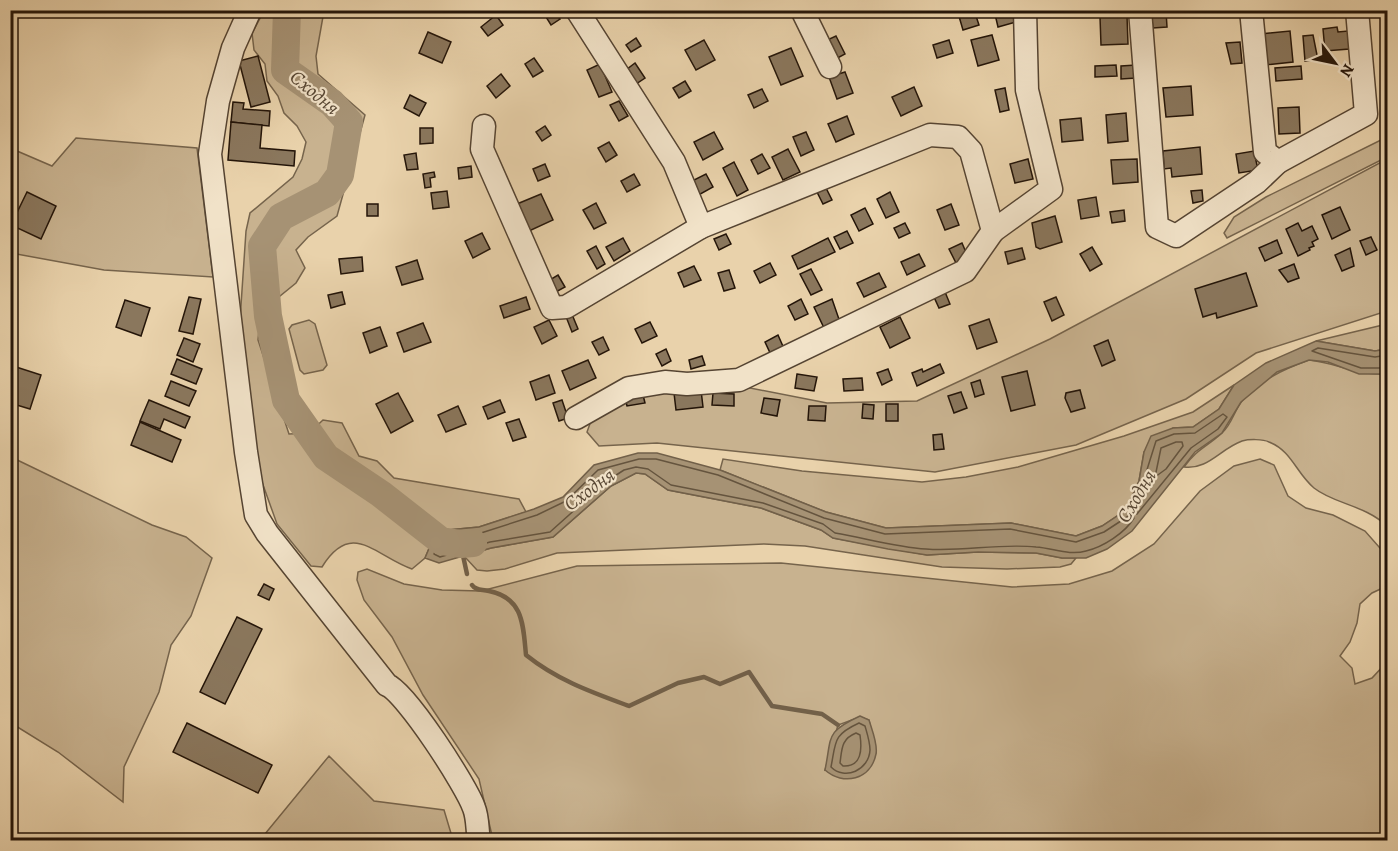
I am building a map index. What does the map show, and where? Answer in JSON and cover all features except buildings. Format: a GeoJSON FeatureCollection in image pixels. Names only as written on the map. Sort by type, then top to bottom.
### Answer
{"type":"FeatureCollection","features":[{"type":"Feature","properties":{"kind":"street"},"geometry":{"type":"LineString","coordinates":[[250,10],[233,48],[218,101],[210,154],[246,452],[256,514],[267,533],[387,685],[394,688],[405,699],[475,809],[479,840]]}},
{"type":"Feature","properties":{"kind":"street"},"geometry":{"type":"LineString","coordinates":[[577,10],[674,162],[701,227]]}},
{"type":"Feature","properties":{"kind":"street"},"geometry":{"type":"LineString","coordinates":[[802,10],[830,67]]}},
{"type":"Feature","properties":{"kind":"street"},"geometry":{"type":"LineString","coordinates":[[576,418],[629,388],[665,382],[687,384],[739,380],[965,271],[993,231],[1051,189],[1027,90],[1025,10]]}},
{"type":"Feature","properties":{"kind":"street"},"geometry":{"type":"LineString","coordinates":[[1140,10],[1157,227],[1176,236],[1257,182],[1278,162],[1366,114],[1357,10]]}},
{"type":"Feature","properties":{"kind":"street"},"geometry":{"type":"LineString","coordinates":[[1251,10],[1265,152],[1278,162]]}},
{"type":"Feature","properties":{"kind":"street"},"geometry":{"type":"LineString","coordinates":[[484,126],[482,148],[552,308],[566,307],[701,227],[930,135],[958,137],[972,151],[993,231]]}},
{"type":"Feature","properties":{"kind":"shaded area"},"geometry":{"type":"Polygon","coordinates":[[[264,11],[324,11],[316,56],[318,74],[365,115],[337,216],[308,237],[296,250],[305,268],[296,283],[269,305],[260,321],[258,340],[289,434],[309,433],[323,420],[342,423],[359,456],[377,461],[394,478],[519,499],[526,512],[479,527],[448,530],[433,539],[425,558],[412,569],[364,545],[354,543],[344,545],[333,553],[322,567],[311,566],[277,524],[262,482],[248,404],[240,320],[246,231],[250,213],[293,177],[302,159],[306,142],[297,126],[284,113],[278,96],[267,81],[265,64],[254,50],[252,33],[264,11]]]}},
{"type":"Feature","properties":{"kind":"shaded area"},"geometry":{"type":"Polygon","coordinates":[[[1387,137],[1387,157],[1227,238],[1224,233],[1234,217],[1266,197],[1387,137]]]}},
{"type":"Feature","properties":{"kind":"shaded area"},"geometry":{"type":"Polygon","coordinates":[[[76,138],[197,148],[213,277],[104,270],[11,253],[10,148],[52,166],[76,138]]]}},
{"type":"Feature","properties":{"kind":"shaded area"},"geometry":{"type":"Polygon","coordinates":[[[1387,159],[1387,311],[1256,353],[1186,399],[1076,445],[935,472],[657,443],[599,446],[587,432],[592,418],[628,395],[740,386],[827,403],[917,401],[1050,339],[1387,159]]]}},
{"type":"Feature","properties":{"kind":"shaded area"},"geometry":{"type":"Polygon","coordinates":[[[309,320],[315,324],[327,365],[323,370],[304,374],[300,370],[289,329],[292,325],[309,320]]]}},
{"type":"Feature","properties":{"kind":"shaded area"},"geometry":{"type":"Polygon","coordinates":[[[1387,324],[1387,349],[1375,351],[1316,341],[1387,324]]]}},
{"type":"Feature","properties":{"kind":"shaded area"},"geometry":{"type":"Polygon","coordinates":[[[1309,360],[1367,373],[1387,374],[1387,526],[1369,513],[1331,498],[1314,488],[1283,451],[1266,441],[1242,441],[1207,462],[1184,467],[1217,438],[1231,422],[1242,401],[1257,387],[1282,371],[1309,360]]]}},
{"type":"Feature","properties":{"kind":"shaded area"},"geometry":{"type":"Polygon","coordinates":[[[1234,385],[1219,409],[1193,427],[1173,428],[1144,452],[1139,481],[1126,510],[1102,526],[1076,536],[1011,523],[886,528],[826,512],[720,470],[723,459],[802,471],[922,482],[966,477],[1018,467],[1124,436],[1193,412],[1234,385]]]}},
{"type":"Feature","properties":{"kind":"shaded area"},"geometry":{"type":"Polygon","coordinates":[[[11,457],[152,525],[186,537],[212,558],[191,616],[171,645],[159,692],[124,767],[123,802],[58,752],[11,723],[11,457]]]}},
{"type":"Feature","properties":{"kind":"shaded area"},"geometry":{"type":"Polygon","coordinates":[[[1260,459],[1274,465],[1288,496],[1306,508],[1333,515],[1365,531],[1387,556],[1387,586],[1372,593],[1360,604],[1357,623],[1350,642],[1340,656],[1352,668],[1355,684],[1372,678],[1387,662],[1387,840],[493,840],[479,779],[423,695],[392,637],[364,600],[357,580],[358,572],[367,569],[404,584],[442,590],[481,591],[577,566],[781,563],[1012,587],[1069,584],[1112,571],[1154,544],[1200,491],[1234,466],[1260,459]],[[860,717],[838,725],[825,770],[876,753],[869,720],[860,717]]]}},
{"type":"Feature","properties":{"kind":"shaded area"},"geometry":{"type":"Polygon","coordinates":[[[636,473],[645,474],[668,490],[761,508],[821,530],[833,538],[927,555],[978,552],[1036,553],[1076,558],[1071,564],[1060,567],[1007,569],[942,567],[805,546],[764,544],[557,553],[505,569],[487,571],[477,570],[464,556],[491,548],[553,537],[611,486],[636,473]]]}},
{"type":"Feature","properties":{"kind":"shaded area"},"geometry":{"type":"Polygon","coordinates":[[[329,756],[374,801],[444,810],[453,840],[260,840],[329,756]]]}},
{"type":"Feature","properties":{"kind":"water"},"geometry":{"type":"Polygon","coordinates":[[[1316,341],[1375,351],[1387,349],[1387,374],[1359,374],[1328,362],[1309,360],[1277,372],[1241,402],[1222,433],[1195,452],[1132,531],[1107,549],[1086,558],[1062,558],[1036,553],[978,552],[927,555],[888,549],[833,538],[821,530],[761,508],[668,490],[645,474],[636,473],[611,486],[553,537],[491,548],[439,563],[425,558],[433,539],[448,530],[479,527],[534,509],[563,497],[594,465],[638,453],[657,453],[720,470],[826,512],[886,528],[1011,523],[1076,536],[1102,526],[1126,510],[1139,481],[1144,452],[1151,436],[1173,428],[1193,427],[1219,409],[1234,385],[1266,363],[1316,341]]]}},
{"type":"Feature","properties":{"kind":"water"},"geometry":{"type":"Polygon","coordinates":[[[860,716],[869,720],[874,737],[876,754],[873,763],[862,775],[855,778],[840,778],[832,775],[825,770],[832,736],[841,726],[860,716]]]}},
{"type":"Feature","properties":{"kind":"waterway","name":"Сходня"},"geometry":{"type":"LineString","coordinates":[[287,10],[285,70],[332,103],[349,122],[340,175],[327,193],[281,217],[262,246],[268,316],[286,400],[326,457],[381,494],[441,541],[473,543]]}},
{"type":"Feature","properties":{"kind":"waterway"},"geometry":{"type":"LineString","coordinates":[[462,551],[467,574]]}},
{"type":"Feature","properties":{"kind":"waterway"},"geometry":{"type":"LineString","coordinates":[[472,585],[477,589],[501,595],[515,607],[520,615],[526,655],[550,672],[601,696],[629,706],[678,683],[704,677],[720,684],[749,672],[772,706],[822,714],[838,725]]}}]}
